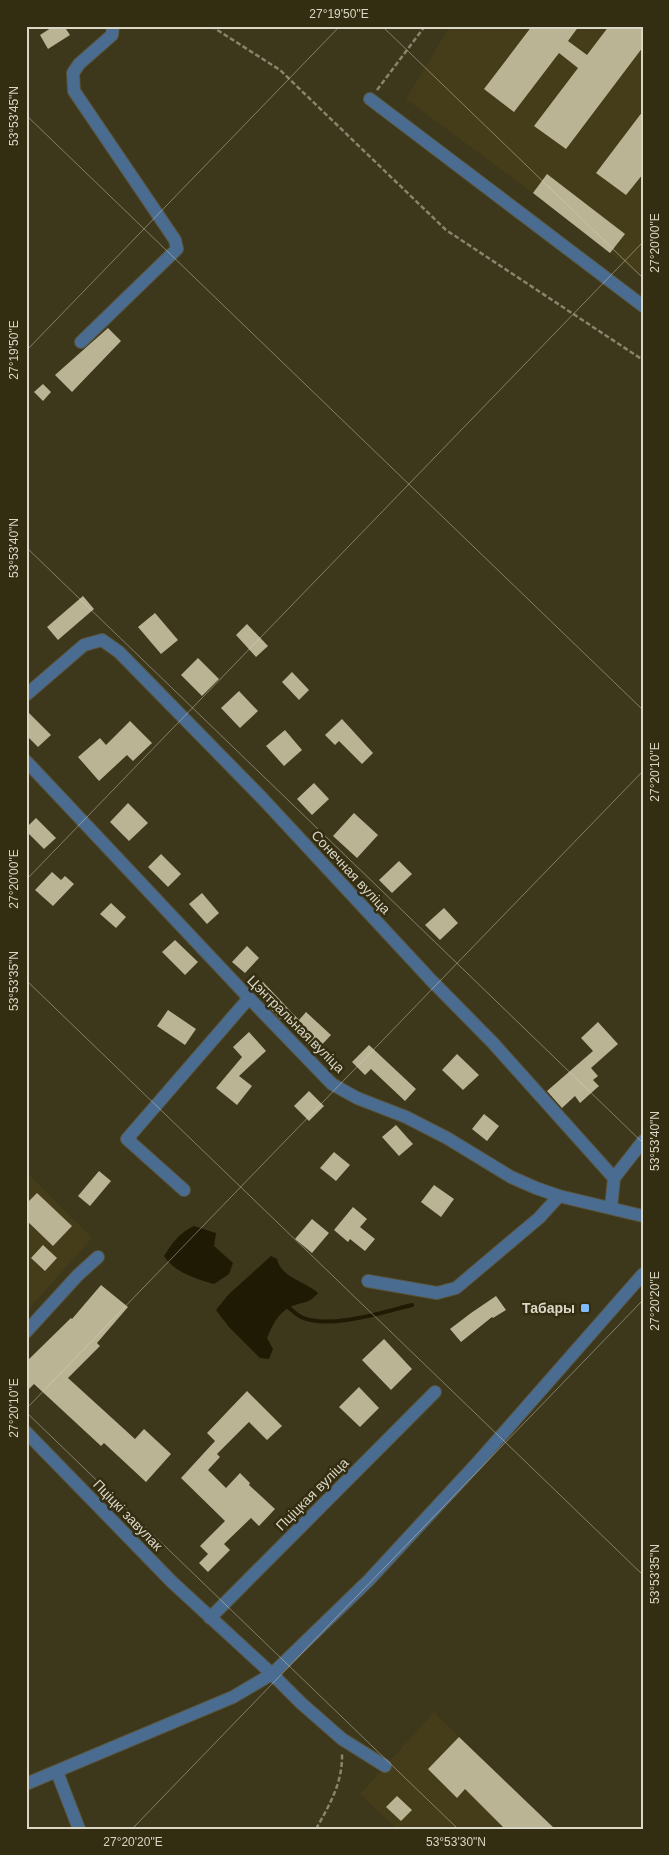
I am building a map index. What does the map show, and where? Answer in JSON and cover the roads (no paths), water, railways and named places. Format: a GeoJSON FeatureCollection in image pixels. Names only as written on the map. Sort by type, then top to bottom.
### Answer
{"type":"FeatureCollection","features":[{"type":"Feature","properties":{"kind":"street"},"geometry":{"type":"LineString","coordinates":[[81,342],[177,249],[175,240],[74,91],[73,73],[80,64],[112,35],[113,26]]}},
{"type":"Feature","properties":{"kind":"street"},"geometry":{"type":"LineString","coordinates":[[370,99],[643,306]]}},
{"type":"Feature","properties":{"kind":"street","name":"Сонечная вуліца"},"geometry":{"type":"LineString","coordinates":[[26,695],[84,645],[102,640],[119,652],[262,798],[430,979],[493,1043],[614,1178]]}},
{"type":"Feature","properties":{"kind":"street","name":"Цэнтральная вуліца"},"geometry":{"type":"LineString","coordinates":[[26,761],[332,1084],[357,1098],[406,1116],[447,1138],[511,1177],[536,1188],[559,1196],[643,1216]]}},
{"type":"Feature","properties":{"kind":"street"},"geometry":{"type":"LineString","coordinates":[[184,1190],[128,1139],[249,998]]}},
{"type":"Feature","properties":{"kind":"street"},"geometry":{"type":"LineString","coordinates":[[611,1208],[614,1178],[643,1141]]}},
{"type":"Feature","properties":{"kind":"street"},"geometry":{"type":"LineString","coordinates":[[368,1281],[437,1293],[456,1288],[539,1218],[559,1196]]}},
{"type":"Feature","properties":{"kind":"street"},"geometry":{"type":"LineString","coordinates":[[26,1332],[78,1275],[98,1257]]}},
{"type":"Feature","properties":{"kind":"street"},"geometry":{"type":"LineString","coordinates":[[26,1784],[233,1697],[272,1674],[369,1580],[478,1462],[643,1274]]}},
{"type":"Feature","properties":{"kind":"street","name":"Пціцкая вуліца"},"geometry":{"type":"LineString","coordinates":[[210,1618],[435,1392]]}},
{"type":"Feature","properties":{"kind":"street","name":"Пціцкі завулак"},"geometry":{"type":"LineString","coordinates":[[26,1432],[172,1582],[301,1703],[342,1739],[385,1766]]}},
{"type":"Feature","properties":{"kind":"street"},"geometry":{"type":"LineString","coordinates":[[57,1772],[79,1829]]}},
{"type":"Feature","properties":{"kind":"waterway"},"geometry":{"type":"LineString","coordinates":[[289,1308],[301,1317],[313,1321],[326,1322],[372,1315],[412,1305]]}},
{"type":"Feature","properties":{"kind":"place","name":"Табары"},"geometry":{"type":"Point","coordinates":[585,1308]}}]}
